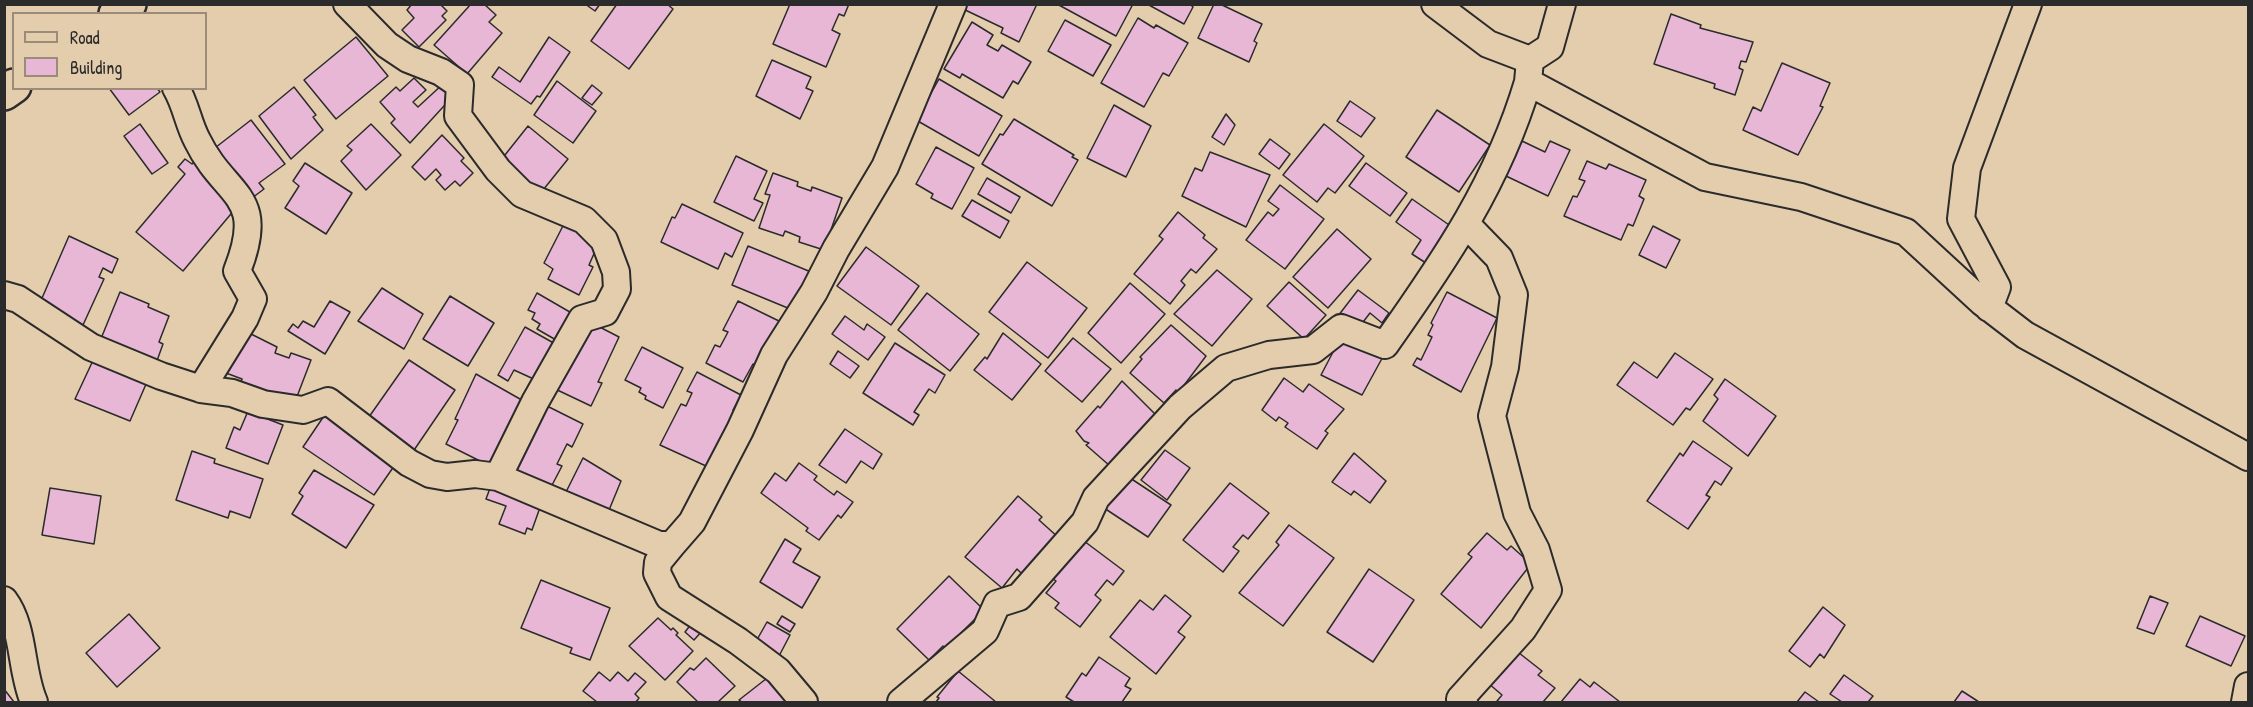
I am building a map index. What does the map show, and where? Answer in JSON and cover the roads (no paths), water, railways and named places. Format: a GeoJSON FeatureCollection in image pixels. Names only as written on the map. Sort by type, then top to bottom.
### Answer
{"type":"FeatureCollection","features":[{"type":"Feature","properties":{"kind":"street"},"geometry":{"type":"LineString","coordinates":[[347,4],[387,45],[408,59],[441,72],[460,85],[458,116],[491,161],[522,194],[584,220],[604,240],[616,272],[617,289],[605,312],[582,319],[535,402],[498,477]]}},
{"type":"Feature","properties":{"kind":"street"},"geometry":{"type":"LineString","coordinates":[[804,702],[778,671],[738,640],[669,597],[657,573],[658,562],[692,522],[740,430],[774,355],[814,292],[836,249],[885,167],[952,4]]}},
{"type":"Feature","properties":{"kind":"street"},"geometry":{"type":"LineString","coordinates":[[1435,4],[1488,44],[1529,71],[1705,177],[1801,197],[1906,232],[1989,308],[2025,335],[2248,457]]}},
{"type":"Feature","properties":{"kind":"street"},"geometry":{"type":"LineString","coordinates":[[901,702],[985,631],[998,604],[1019,597],[1086,522],[1096,498],[1180,407],[1226,368],[1269,356],[1313,350],[1341,328],[1385,345],[1443,262],[1481,199],[1517,119],[1529,71],[1550,47],[1562,4]]}},
{"type":"Feature","properties":{"kind":"street"},"geometry":{"type":"LineString","coordinates":[[1989,308],[1997,287],[1961,219],[1966,168],[2017,41],[2028,4]]}},
{"type":"Feature","properties":{"kind":"street"},"geometry":{"type":"LineString","coordinates":[[177,90],[203,151],[246,206],[249,242],[237,271],[253,299],[245,318],[201,389]]}},
{"type":"Feature","properties":{"kind":"street"},"geometry":{"type":"LineString","coordinates":[[1464,702],[1460,699],[1523,629],[1548,590],[1536,550],[1517,513],[1492,416],[1505,367],[1514,295],[1499,258],[1466,224]]}},
{"type":"Feature","properties":{"kind":"street"},"geometry":{"type":"LineString","coordinates":[[4,295],[18,299],[91,347],[161,376],[201,389],[232,393],[263,404],[303,410],[328,401],[409,463],[430,474],[447,477],[474,474],[498,477],[659,545],[672,545]]}},
{"type":"Feature","properties":{"kind":"street"},"geometry":{"type":"LineString","coordinates":[[4,600],[13,611],[27,686],[34,702]]}},
{"type":"Feature","properties":{"kind":"street"},"geometry":{"type":"LineString","coordinates":[[2245,702],[2248,687]]}}]}
